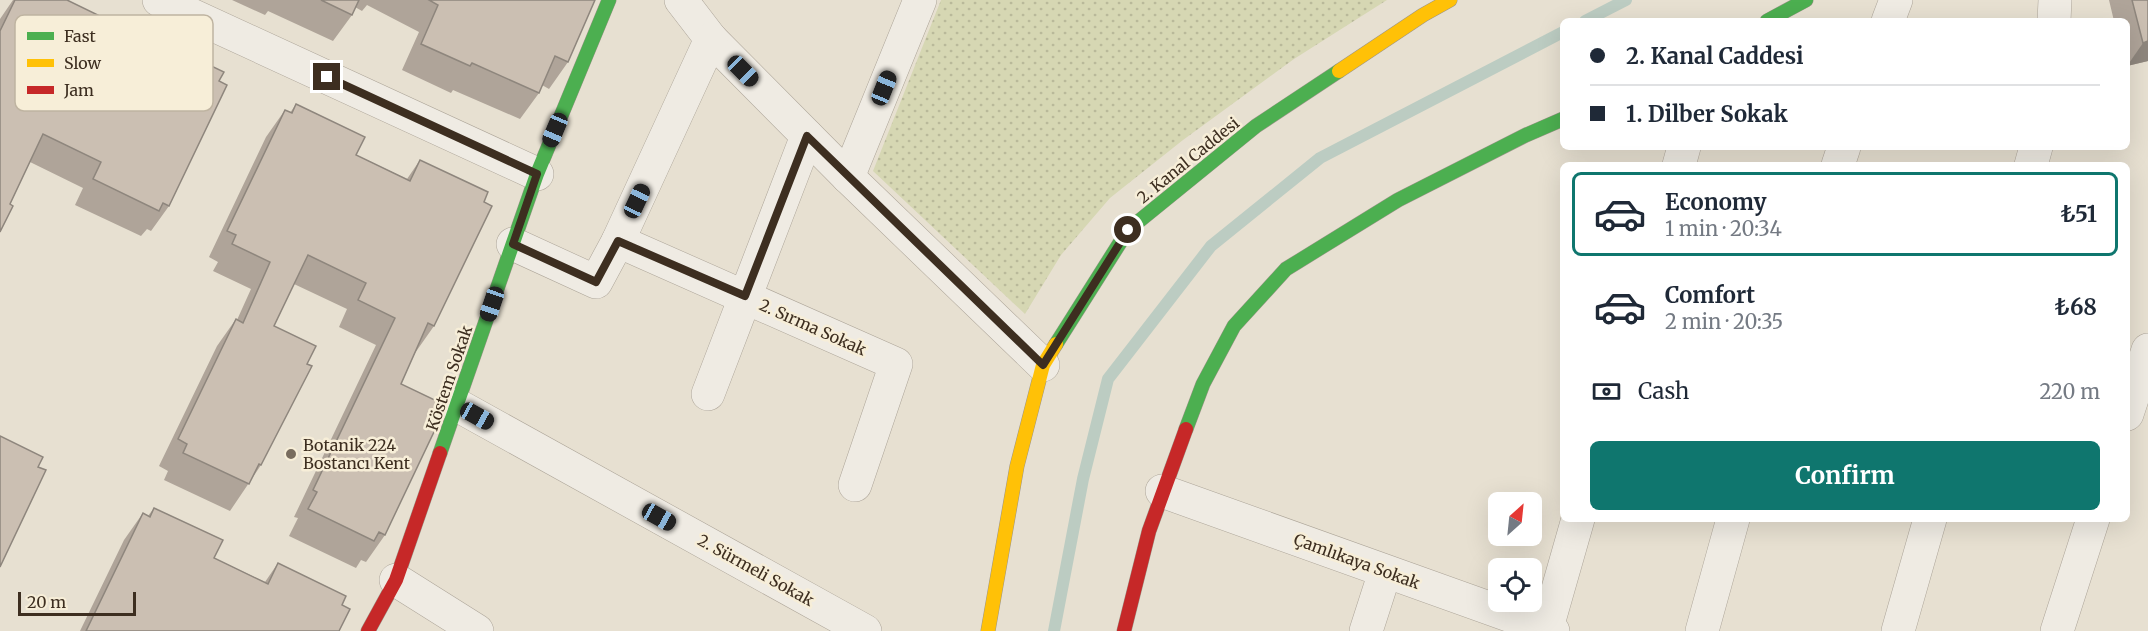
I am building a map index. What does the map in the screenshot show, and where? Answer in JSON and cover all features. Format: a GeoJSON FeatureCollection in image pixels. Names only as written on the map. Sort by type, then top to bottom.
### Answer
{"type":"FeatureCollection","features":[{"type":"Feature","properties":{"kind":"main road","name":"Köstem Sokak"},"geometry":{"type":"LineString","coordinates":[[368,631],[396,580],[537,174],[609,0]]}},
{"type":"Feature","properties":{"kind":"main road","name":"2. Kanal Caddesi"},"geometry":{"type":"LineString","coordinates":[[988,631],[1017,466],[1043,365],[1128,230],[1256,126],[1450,0]]}},
{"type":"Feature","properties":{"kind":"main road"},"geometry":{"type":"LineString","coordinates":[[1773,18],[1806,0]]}},
{"type":"Feature","properties":{"kind":"main road"},"geometry":{"type":"LineString","coordinates":[[1124,631],[1149,531],[1162,491],[1203,384],[1234,326],[1286,269],[1398,200],[1526,135],[1560,120]]}},
{"type":"Feature","properties":{"kind":"street"},"geometry":{"type":"LineString","coordinates":[[159,0],[192,15]]}},
{"type":"Feature","properties":{"kind":"street"},"geometry":{"type":"LineString","coordinates":[[681,0],[711,39],[807,136],[1043,365]]}},
{"type":"Feature","properties":{"kind":"street"},"geometry":{"type":"LineString","coordinates":[[848,177],[920,0]]}},
{"type":"Feature","properties":{"kind":"street"},"geometry":{"type":"LineString","coordinates":[[1889,18],[1896,0]]}},
{"type":"Feature","properties":{"kind":"street"},"geometry":{"type":"LineString","coordinates":[[2054,18],[2055,0]]}},
{"type":"Feature","properties":{"kind":"street"},"geometry":{"type":"LineString","coordinates":[[213,25],[537,174]]}},
{"type":"Feature","properties":{"kind":"street"},"geometry":{"type":"LineString","coordinates":[[513,244],[596,282],[618,241],[711,39]]}},
{"type":"Feature","properties":{"kind":"street"},"geometry":{"type":"LineString","coordinates":[[708,394],[807,136]]}},
{"type":"Feature","properties":{"kind":"street","name":"2. Sırma Sokak"},"geometry":{"type":"LineString","coordinates":[[618,241],[896,364],[855,485]]}},
{"type":"Feature","properties":{"kind":"street"},"geometry":{"type":"LineString","coordinates":[[2130,405],[2148,350]]}},
{"type":"Feature","properties":{"kind":"street","name":"2. Sürmeli Sokak"},"geometry":{"type":"LineString","coordinates":[[457,405],[865,631]]}},
{"type":"Feature","properties":{"kind":"street","name":"Çamlıkaya Sokak"},"geometry":{"type":"LineString","coordinates":[[1162,491],[1548,630]]}},
{"type":"Feature","properties":{"kind":"street"},"geometry":{"type":"LineString","coordinates":[[1548,630],[1577,522]]}},
{"type":"Feature","properties":{"kind":"street"},"geometry":{"type":"LineString","coordinates":[[1702,631],[1732,522]]}},
{"type":"Feature","properties":{"kind":"street"},"geometry":{"type":"LineString","coordinates":[[1898,631],[1929,522]]}},
{"type":"Feature","properties":{"kind":"street"},"geometry":{"type":"LineString","coordinates":[[2057,631],[2092,522]]}},
{"type":"Feature","properties":{"kind":"street"},"geometry":{"type":"LineString","coordinates":[[1366,631],[1385,572]]}},
{"type":"Feature","properties":{"kind":"street"},"geometry":{"type":"LineString","coordinates":[[396,580],[477,631]]}},
{"type":"Feature","properties":{"kind":"green space"},"geometry":{"type":"Polygon","coordinates":[[[941,0],[1387,0],[1294,59],[1183,140],[1110,198],[1061,255],[1025,314],[873,171],[941,0]]]}},
{"type":"Feature","properties":{"kind":"building"},"geometry":{"type":"Polygon","coordinates":[[[15,0],[67,0],[98,15],[15,15],[15,111],[213,111],[213,67],[224,72],[219,81],[227,85],[169,206],[163,203],[159,211],[93,179],[101,162],[43,134],[10,204],[13,206],[0,232],[0,31],[15,0]]]}},
{"type":"Feature","properties":{"kind":"building"},"geometry":{"type":"Polygon","coordinates":[[[321,0],[359,0],[352,15],[321,0]]]}},
{"type":"Feature","properties":{"kind":"building"},"geometry":{"type":"Polygon","coordinates":[[[429,0],[595,0],[568,62],[555,56],[539,93],[472,63],[470,66],[421,44],[438,5],[429,0]]]}},
{"type":"Feature","properties":{"kind":"building"},"geometry":{"type":"Polygon","coordinates":[[[2132,0],[2148,0],[2148,41],[2143,43],[2132,0]]]}},
{"type":"Feature","properties":{"kind":"building"},"geometry":{"type":"Polygon","coordinates":[[[296,104],[365,137],[356,155],[410,181],[420,160],[488,192],[484,202],[492,206],[434,326],[428,323],[401,384],[439,402],[435,411],[442,415],[385,535],[379,532],[374,541],[308,509],[317,492],[313,490],[395,318],[358,300],[366,283],[308,255],[274,326],[316,346],[307,364],[312,366],[249,484],[183,453],[187,444],[178,439],[236,319],[243,323],[270,262],[232,244],[236,235],[227,231],[285,110],[292,113],[296,104]]]}},
{"type":"Feature","properties":{"kind":"building"},"geometry":{"type":"Polygon","coordinates":[[[0,436],[43,457],[38,467],[46,470],[0,567],[0,436]]]}},
{"type":"Feature","properties":{"kind":"building"},"geometry":{"type":"Polygon","coordinates":[[[154,508],[223,540],[214,558],[268,584],[278,563],[346,596],[342,605],[350,609],[339,631],[86,631],[143,513],[150,517],[154,508]]]}},
{"type":"Feature","properties":{"kind":"waterway"},"geometry":{"type":"LineString","coordinates":[[1591,18],[1626,0]]}},
{"type":"Feature","properties":{"kind":"waterway"},"geometry":{"type":"LineString","coordinates":[[1054,631],[1083,479],[1108,379],[1211,246],[1320,158],[1560,34]]}},
{"type":"Feature","properties":{"kind":"traffic: fast"},"geometry":{"type":"LineString","coordinates":[[440,453],[537,174],[609,0]]}},
{"type":"Feature","properties":{"kind":"traffic: fast"},"geometry":{"type":"LineString","coordinates":[[1773,18],[1806,0]]}},
{"type":"Feature","properties":{"kind":"traffic: fast"},"geometry":{"type":"LineString","coordinates":[[1056,344],[1128,230],[1256,126],[1339,71]]}},
{"type":"Feature","properties":{"kind":"traffic: fast"},"geometry":{"type":"LineString","coordinates":[[1186,429],[1203,384],[1234,326],[1286,269],[1398,200],[1526,135],[1560,120]]}},
{"type":"Feature","properties":{"kind":"traffic: slow"},"geometry":{"type":"LineString","coordinates":[[1339,71],[1423,15],[1450,0]]}},
{"type":"Feature","properties":{"kind":"traffic: slow"},"geometry":{"type":"LineString","coordinates":[[988,631],[1017,466],[1043,365],[1056,344]]}},
{"type":"Feature","properties":{"kind":"traffic: jam"},"geometry":{"type":"LineString","coordinates":[[1124,631],[1149,531],[1186,429]]}},
{"type":"Feature","properties":{"kind":"traffic: jam"},"geometry":{"type":"LineString","coordinates":[[368,631],[396,580],[440,453]]}},
{"type":"Feature","properties":{"kind":"place","name":"Botanik 224 Bostancı Kent"},"geometry":{"type":"Point","coordinates":[291,454]}},
{"type":"Feature","properties":{"kind":"route"},"geometry":{"type":"LineString","coordinates":[[327,77],[537,174],[513,244],[596,282],[618,241],[745,296],[807,136],[1043,365],[1128,230]]}}]}
